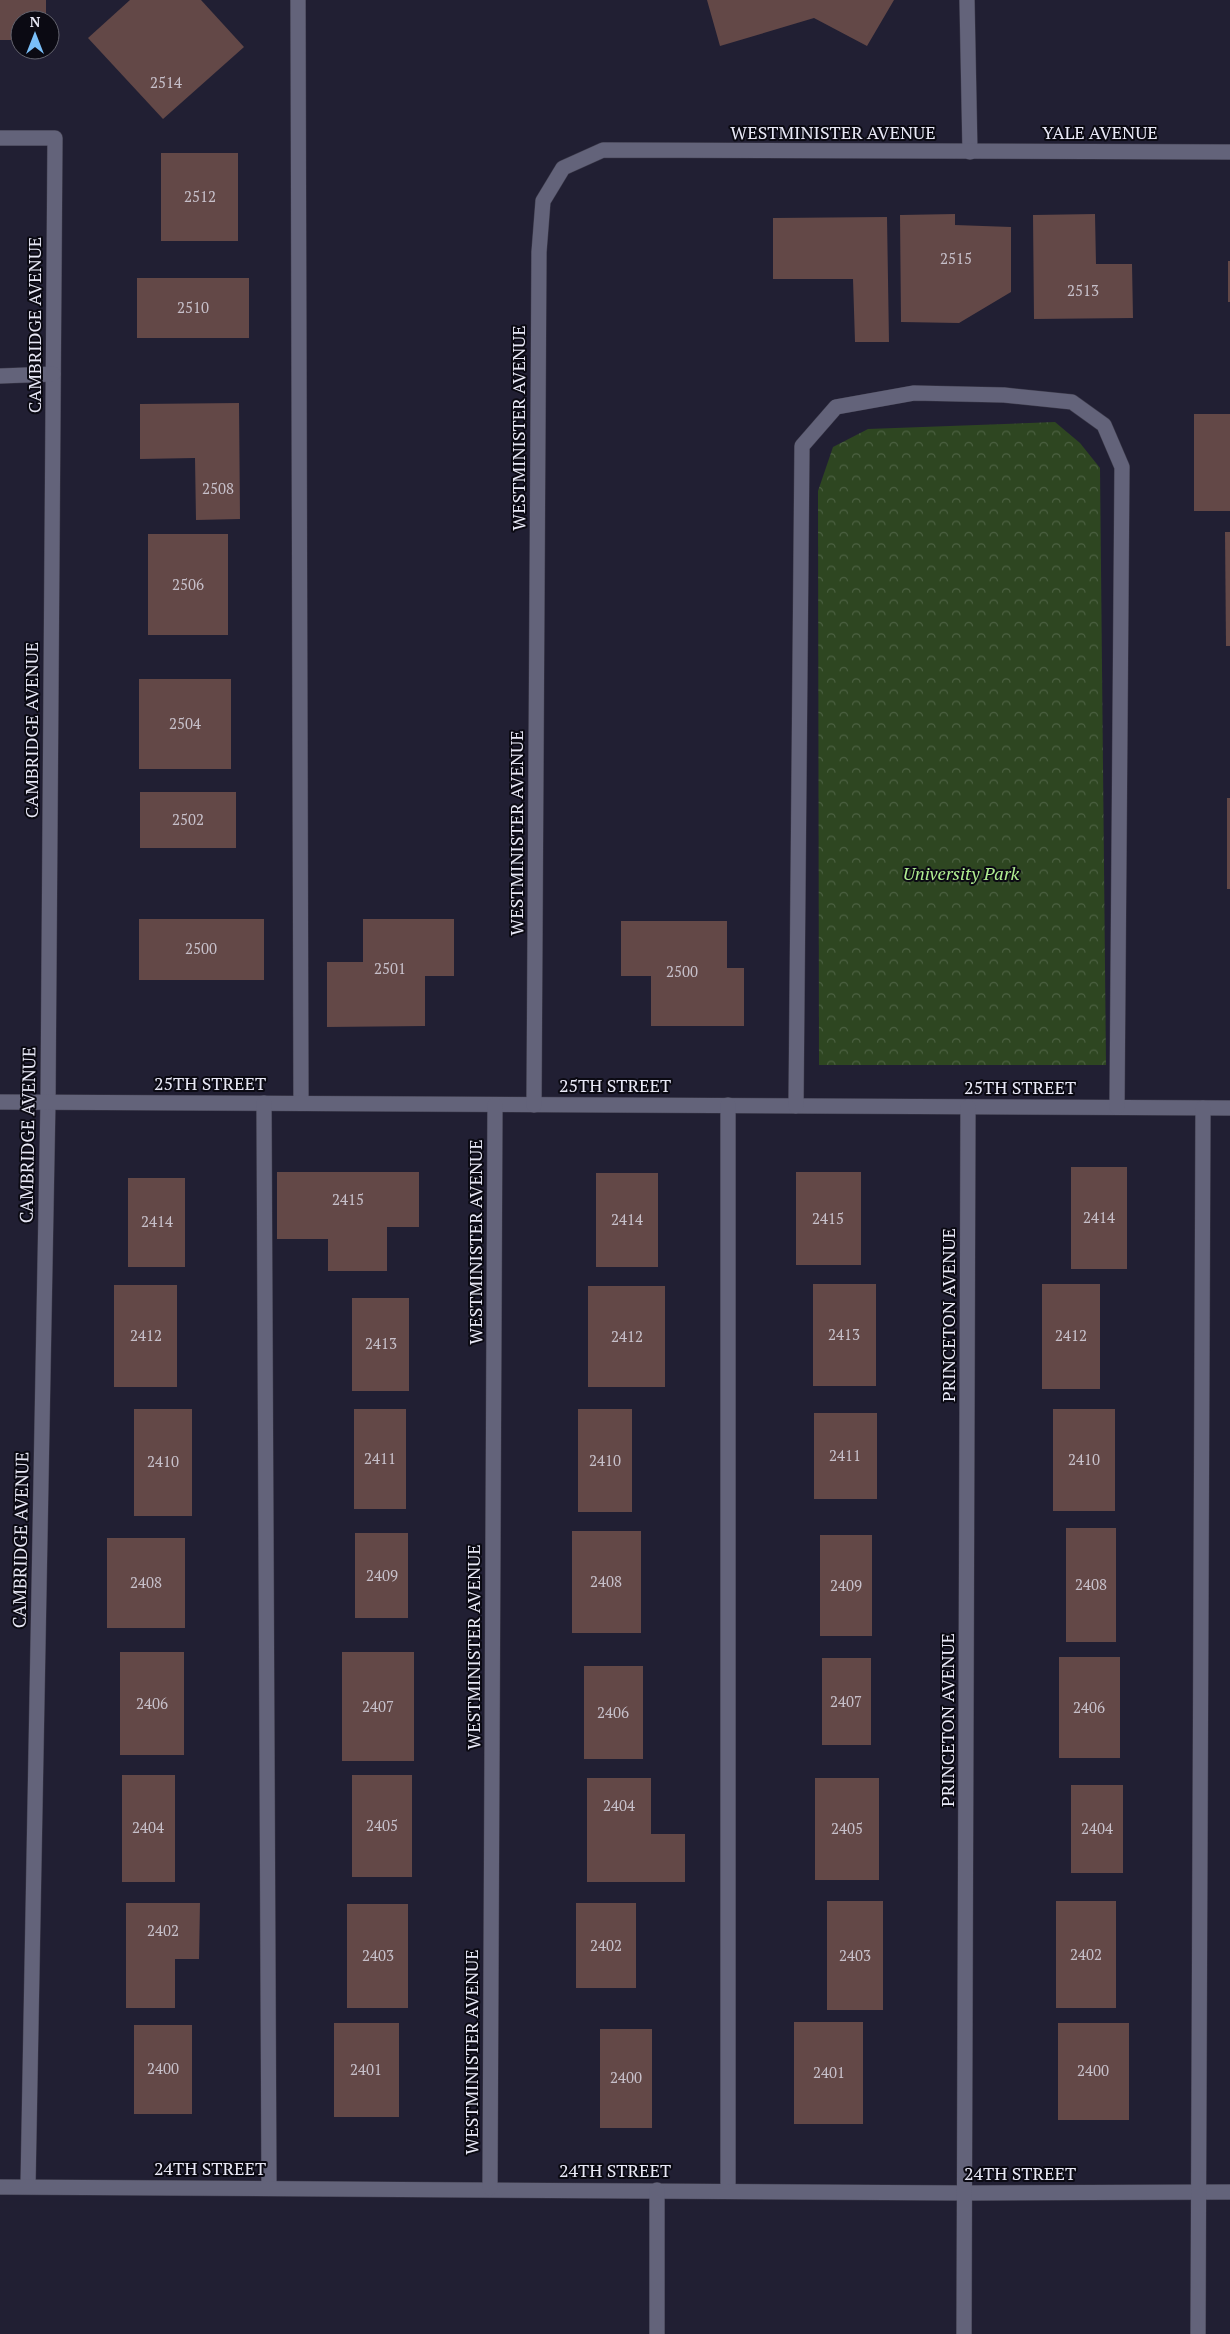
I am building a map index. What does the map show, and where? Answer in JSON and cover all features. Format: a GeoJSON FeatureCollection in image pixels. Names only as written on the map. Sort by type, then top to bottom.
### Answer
{"type":"FeatureCollection","features":[{"type":"Feature","properties":{"kind":"street"},"geometry":{"type":"LineString","coordinates":[[298,0],[300,1104]]}},
{"type":"Feature","properties":{"kind":"street"},"geometry":{"type":"LineString","coordinates":[[967,0],[970,152]]}},
{"type":"Feature","properties":{"kind":"street","name":"CAMBRIDGE AVENUE"},"geometry":{"type":"LineString","coordinates":[[0,138],[55,138],[48,1102],[28,2186]]}},
{"type":"Feature","properties":{"kind":"street","name":"WESTMINISTER AVENUE"},"geometry":{"type":"LineString","coordinates":[[534,1105],[539,252],[543,201],[563,168],[603,150],[970,152]]}},
{"type":"Feature","properties":{"kind":"street","name":"YALE AVENUE"},"geometry":{"type":"LineString","coordinates":[[970,152],[1230,152]]}},
{"type":"Feature","properties":{"kind":"street"},"geometry":{"type":"LineString","coordinates":[[0,376],[53,374]]}},
{"type":"Feature","properties":{"kind":"street"},"geometry":{"type":"LineString","coordinates":[[796,1106],[802,446],[836,407],[914,393],[1004,395],[1072,402],[1104,425],[1122,467],[1118,1108]]}},
{"type":"Feature","properties":{"kind":"street","name":"25TH STREET"},"geometry":{"type":"LineString","coordinates":[[0,1102],[1230,1108]]}},
{"type":"Feature","properties":{"kind":"street"},"geometry":{"type":"LineString","coordinates":[[264,1103],[269,2188]]}},
{"type":"Feature","properties":{"kind":"street","name":"WESTMINISTER AVENUE"},"geometry":{"type":"LineString","coordinates":[[490,2188],[495,1105]]}},
{"type":"Feature","properties":{"kind":"street"},"geometry":{"type":"LineString","coordinates":[[728,1106],[728,2190]]}},
{"type":"Feature","properties":{"kind":"street","name":"PRINCETON AVENUE"},"geometry":{"type":"LineString","coordinates":[[964,2334],[966,2192],[968,1107]]}},
{"type":"Feature","properties":{"kind":"street"},"geometry":{"type":"LineString","coordinates":[[1198,2334],[1203,1108]]}},
{"type":"Feature","properties":{"kind":"street","name":"24TH STREET"},"geometry":{"type":"LineString","coordinates":[[0,2187],[1230,2192]]}},
{"type":"Feature","properties":{"kind":"street"},"geometry":{"type":"LineString","coordinates":[[657,2190],[657,2334]]}},
{"type":"Feature","properties":{"kind":"green space","name":"University Park"},"geometry":{"type":"Polygon","coordinates":[[[1055,422],[1080,443],[1100,468],[1106,1065],[819,1065],[818,491],[833,447],[868,429],[1055,422]]]}},
{"type":"Feature","properties":{"kind":"building"},"geometry":{"type":"Polygon","coordinates":[[[0,0],[46,0],[46,10],[10,10],[10,40],[0,40],[0,0]]]}},
{"type":"Feature","properties":{"kind":"building"},"geometry":{"type":"Polygon","coordinates":[[[130,0],[201,0],[244,47],[163,119],[88,38],[130,0]]]}},
{"type":"Feature","properties":{"kind":"building"},"geometry":{"type":"Polygon","coordinates":[[[707,0],[894,0],[867,46],[814,18],[720,46],[707,0]]]}},
{"type":"Feature","properties":{"kind":"building"},"geometry":{"type":"Polygon","coordinates":[[[161,153],[238,153],[238,241],[161,241],[161,153]]]}},
{"type":"Feature","properties":{"kind":"building"},"geometry":{"type":"Polygon","coordinates":[[[955,214],[955,225],[1011,227],[1011,292],[959,323],[901,322],[900,215],[955,214]]]}},
{"type":"Feature","properties":{"kind":"building"},"geometry":{"type":"Polygon","coordinates":[[[1095,214],[1096,264],[1132,264],[1133,318],[1034,319],[1033,215],[1095,214]]]}},
{"type":"Feature","properties":{"kind":"building"},"geometry":{"type":"Polygon","coordinates":[[[887,217],[889,342],[855,342],[853,279],[773,279],[773,218],[887,217]]]}},
{"type":"Feature","properties":{"kind":"building"},"geometry":{"type":"Polygon","coordinates":[[[1228,261],[1230,261],[1230,302],[1228,302],[1228,261]]]}},
{"type":"Feature","properties":{"kind":"building"},"geometry":{"type":"Polygon","coordinates":[[[137,278],[249,278],[249,338],[137,338],[137,278]]]}},
{"type":"Feature","properties":{"kind":"building"},"geometry":{"type":"Polygon","coordinates":[[[239,403],[240,519],[196,520],[195,458],[140,459],[140,404],[239,403]]]}},
{"type":"Feature","properties":{"kind":"building"},"geometry":{"type":"Polygon","coordinates":[[[1194,414],[1230,414],[1230,511],[1194,511],[1194,414]]]}},
{"type":"Feature","properties":{"kind":"building"},"geometry":{"type":"Polygon","coordinates":[[[1225,532],[1230,532],[1230,646],[1226,646],[1225,532]]]}},
{"type":"Feature","properties":{"kind":"building"},"geometry":{"type":"Polygon","coordinates":[[[148,534],[228,534],[228,635],[148,635],[148,534]]]}},
{"type":"Feature","properties":{"kind":"building"},"geometry":{"type":"Polygon","coordinates":[[[139,679],[231,679],[231,769],[139,769],[139,679]]]}},
{"type":"Feature","properties":{"kind":"building"},"geometry":{"type":"Polygon","coordinates":[[[140,792],[236,792],[236,848],[140,848],[140,792]]]}},
{"type":"Feature","properties":{"kind":"building"},"geometry":{"type":"Polygon","coordinates":[[[1227,798],[1230,798],[1230,889],[1227,889],[1227,798]]]}},
{"type":"Feature","properties":{"kind":"building"},"geometry":{"type":"Polygon","coordinates":[[[139,919],[264,919],[264,980],[139,980],[139,919]]]}},
{"type":"Feature","properties":{"kind":"building"},"geometry":{"type":"Polygon","coordinates":[[[363,919],[454,919],[454,976],[425,976],[425,1026],[327,1027],[327,962],[363,962],[363,919]]]}},
{"type":"Feature","properties":{"kind":"building"},"geometry":{"type":"Polygon","coordinates":[[[621,921],[727,921],[727,968],[744,968],[744,1026],[651,1026],[651,976],[621,976],[621,921]]]}},
{"type":"Feature","properties":{"kind":"building"},"geometry":{"type":"Polygon","coordinates":[[[1071,1167],[1127,1167],[1127,1269],[1071,1269],[1071,1167]]]}},
{"type":"Feature","properties":{"kind":"building"},"geometry":{"type":"Polygon","coordinates":[[[277,1172],[419,1172],[419,1227],[387,1227],[387,1271],[328,1271],[328,1239],[277,1239],[277,1172]]]}},
{"type":"Feature","properties":{"kind":"building"},"geometry":{"type":"Polygon","coordinates":[[[796,1172],[861,1172],[861,1265],[796,1265],[796,1172]]]}},
{"type":"Feature","properties":{"kind":"building"},"geometry":{"type":"Polygon","coordinates":[[[596,1173],[658,1173],[658,1267],[596,1267],[596,1173]]]}},
{"type":"Feature","properties":{"kind":"building"},"geometry":{"type":"Polygon","coordinates":[[[128,1178],[185,1178],[185,1267],[128,1267],[128,1178]]]}},
{"type":"Feature","properties":{"kind":"building"},"geometry":{"type":"Polygon","coordinates":[[[813,1284],[876,1284],[876,1386],[813,1386],[813,1284]]]}},
{"type":"Feature","properties":{"kind":"building"},"geometry":{"type":"Polygon","coordinates":[[[1042,1284],[1100,1284],[1100,1389],[1042,1389],[1042,1284]]]}},
{"type":"Feature","properties":{"kind":"building"},"geometry":{"type":"Polygon","coordinates":[[[114,1285],[177,1285],[177,1387],[114,1387],[114,1285]]]}},
{"type":"Feature","properties":{"kind":"building"},"geometry":{"type":"Polygon","coordinates":[[[588,1286],[665,1286],[665,1387],[588,1387],[588,1286]]]}},
{"type":"Feature","properties":{"kind":"building"},"geometry":{"type":"Polygon","coordinates":[[[352,1298],[409,1298],[409,1391],[352,1391],[352,1298]]]}},
{"type":"Feature","properties":{"kind":"building"},"geometry":{"type":"Polygon","coordinates":[[[134,1409],[192,1409],[192,1516],[134,1516],[134,1409]]]}},
{"type":"Feature","properties":{"kind":"building"},"geometry":{"type":"Polygon","coordinates":[[[354,1409],[406,1409],[406,1509],[354,1509],[354,1409]]]}},
{"type":"Feature","properties":{"kind":"building"},"geometry":{"type":"Polygon","coordinates":[[[578,1409],[632,1409],[632,1512],[578,1512],[578,1409]]]}},
{"type":"Feature","properties":{"kind":"building"},"geometry":{"type":"Polygon","coordinates":[[[1053,1409],[1115,1409],[1115,1511],[1053,1511],[1053,1409]]]}},
{"type":"Feature","properties":{"kind":"building"},"geometry":{"type":"Polygon","coordinates":[[[814,1413],[877,1413],[877,1499],[814,1499],[814,1413]]]}},
{"type":"Feature","properties":{"kind":"building"},"geometry":{"type":"Polygon","coordinates":[[[1066,1528],[1116,1528],[1116,1642],[1066,1642],[1066,1528]]]}},
{"type":"Feature","properties":{"kind":"building"},"geometry":{"type":"Polygon","coordinates":[[[572,1531],[641,1531],[641,1633],[572,1633],[572,1531]]]}},
{"type":"Feature","properties":{"kind":"building"},"geometry":{"type":"Polygon","coordinates":[[[355,1533],[408,1533],[408,1618],[355,1618],[355,1533]]]}},
{"type":"Feature","properties":{"kind":"building"},"geometry":{"type":"Polygon","coordinates":[[[820,1535],[872,1535],[872,1636],[820,1636],[820,1535]]]}},
{"type":"Feature","properties":{"kind":"building"},"geometry":{"type":"Polygon","coordinates":[[[107,1538],[185,1538],[185,1628],[107,1628],[107,1538]]]}},
{"type":"Feature","properties":{"kind":"building"},"geometry":{"type":"Polygon","coordinates":[[[120,1652],[184,1652],[184,1755],[120,1755],[120,1652]]]}},
{"type":"Feature","properties":{"kind":"building"},"geometry":{"type":"Polygon","coordinates":[[[342,1652],[414,1652],[414,1761],[342,1761],[342,1652]]]}},
{"type":"Feature","properties":{"kind":"building"},"geometry":{"type":"Polygon","coordinates":[[[1059,1657],[1120,1657],[1120,1758],[1059,1758],[1059,1657]]]}},
{"type":"Feature","properties":{"kind":"building"},"geometry":{"type":"Polygon","coordinates":[[[822,1658],[871,1658],[871,1745],[822,1745],[822,1658]]]}},
{"type":"Feature","properties":{"kind":"building"},"geometry":{"type":"Polygon","coordinates":[[[584,1666],[643,1666],[643,1759],[584,1759],[584,1666]]]}},
{"type":"Feature","properties":{"kind":"building"},"geometry":{"type":"Polygon","coordinates":[[[122,1775],[175,1775],[175,1882],[122,1882],[122,1775]]]}},
{"type":"Feature","properties":{"kind":"building"},"geometry":{"type":"Polygon","coordinates":[[[352,1775],[412,1775],[412,1877],[352,1877],[352,1775]]]}},
{"type":"Feature","properties":{"kind":"building"},"geometry":{"type":"Polygon","coordinates":[[[587,1778],[651,1778],[651,1834],[685,1834],[685,1882],[587,1882],[587,1778]]]}},
{"type":"Feature","properties":{"kind":"building"},"geometry":{"type":"Polygon","coordinates":[[[815,1778],[879,1778],[879,1880],[815,1880],[815,1778]]]}},
{"type":"Feature","properties":{"kind":"building"},"geometry":{"type":"Polygon","coordinates":[[[1071,1785],[1123,1785],[1123,1873],[1071,1873],[1071,1785]]]}},
{"type":"Feature","properties":{"kind":"building"},"geometry":{"type":"Polygon","coordinates":[[[827,1901],[883,1901],[883,2010],[827,2010],[827,1901]]]}},
{"type":"Feature","properties":{"kind":"building"},"geometry":{"type":"Polygon","coordinates":[[[1056,1901],[1116,1901],[1116,2008],[1056,2008],[1056,1901]]]}},
{"type":"Feature","properties":{"kind":"building"},"geometry":{"type":"Polygon","coordinates":[[[126,1903],[200,1903],[199,1959],[175,1959],[175,2008],[126,2008],[126,1903]]]}},
{"type":"Feature","properties":{"kind":"building"},"geometry":{"type":"Polygon","coordinates":[[[576,1903],[636,1903],[636,1988],[576,1988],[576,1903]]]}},
{"type":"Feature","properties":{"kind":"building"},"geometry":{"type":"Polygon","coordinates":[[[347,1904],[408,1904],[408,2008],[347,2008],[347,1904]]]}},
{"type":"Feature","properties":{"kind":"building"},"geometry":{"type":"Polygon","coordinates":[[[794,2022],[863,2022],[863,2124],[794,2124],[794,2022]]]}},
{"type":"Feature","properties":{"kind":"building"},"geometry":{"type":"Polygon","coordinates":[[[334,2023],[399,2023],[399,2117],[334,2117],[334,2023]]]}},
{"type":"Feature","properties":{"kind":"building"},"geometry":{"type":"Polygon","coordinates":[[[1058,2023],[1129,2023],[1129,2120],[1058,2120],[1058,2023]]]}},
{"type":"Feature","properties":{"kind":"building"},"geometry":{"type":"Polygon","coordinates":[[[134,2025],[192,2025],[192,2114],[134,2114],[134,2025]]]}},
{"type":"Feature","properties":{"kind":"building"},"geometry":{"type":"Polygon","coordinates":[[[600,2029],[652,2029],[652,2128],[600,2128],[600,2029]]]}}]}
